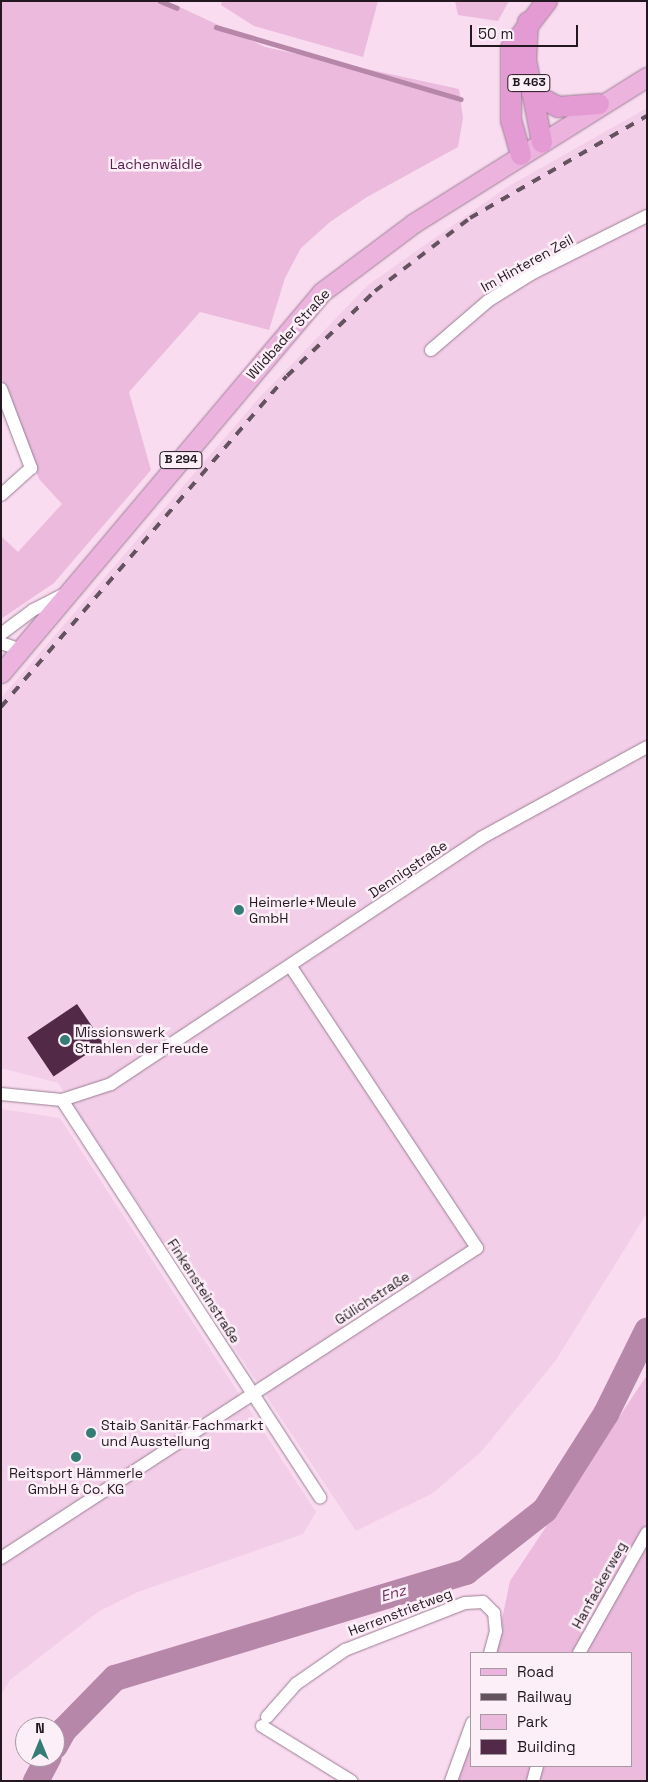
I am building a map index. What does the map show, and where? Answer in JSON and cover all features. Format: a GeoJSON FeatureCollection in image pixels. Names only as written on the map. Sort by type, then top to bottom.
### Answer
{"type":"FeatureCollection","features":[{"type":"Feature","properties":{"kind":"highway","name":"B 463"},"geometry":{"type":"LineString","coordinates":[[521,154],[511,121],[509,58],[518,34],[547,1]]}},
{"type":"Feature","properties":{"kind":"highway","name":"B 463"},"geometry":{"type":"LineString","coordinates":[[528,22],[526,60],[542,142]]}},
{"type":"Feature","properties":{"kind":"highway","name":"B 463"},"geometry":{"type":"LineString","coordinates":[[532,93],[558,108],[599,104]]}},
{"type":"Feature","properties":{"kind":"main road","name":"Wildbader Straße"},"geometry":{"type":"LineString","coordinates":[[1,673],[76,588],[322,292],[382,244],[599,104],[647,77]]}},
{"type":"Feature","properties":{"kind":"street","name":"Im Hinteren Zeil"},"geometry":{"type":"LineString","coordinates":[[431,350],[488,301],[532,274],[647,216]]}},
{"type":"Feature","properties":{"kind":"street"},"geometry":{"type":"LineString","coordinates":[[1,389],[32,468],[1,495]]}},
{"type":"Feature","properties":{"kind":"street"},"geometry":{"type":"LineString","coordinates":[[1,634],[33,610],[76,588]]}},
{"type":"Feature","properties":{"kind":"street"},"geometry":{"type":"LineString","coordinates":[[1,643],[21,650]]}},
{"type":"Feature","properties":{"kind":"street","name":"Dennigstraße"},"geometry":{"type":"LineString","coordinates":[[62,1100],[111,1084],[481,838],[647,747]]}},
{"type":"Feature","properties":{"kind":"street","name":"Gülichstraße"},"geometry":{"type":"LineString","coordinates":[[1,1558],[477,1248],[290,966]]}},
{"type":"Feature","properties":{"kind":"street"},"geometry":{"type":"LineString","coordinates":[[1,1094],[62,1100]]}},
{"type":"Feature","properties":{"kind":"street","name":"Finkensteinstraße"},"geometry":{"type":"LineString","coordinates":[[62,1100],[320,1498]]}},
{"type":"Feature","properties":{"kind":"street","name":"Hanfackerweg"},"geometry":{"type":"LineString","coordinates":[[580,1652],[647,1532]]}},
{"type":"Feature","properties":{"kind":"street","name":"Herrenstrietweg"},"geometry":{"type":"LineString","coordinates":[[351,1781],[264,1722],[296,1684],[346,1650],[465,1603],[483,1602],[494,1613],[496,1631],[490,1652]]}},
{"type":"Feature","properties":{"kind":"street"},"geometry":{"type":"LineString","coordinates":[[451,1781],[470,1729]]}},
{"type":"Feature","properties":{"kind":"street"},"geometry":{"type":"LineString","coordinates":[[533,1781],[537,1767]]}},
{"type":"Feature","properties":{"kind":"shaded area"},"geometry":{"type":"Polygon","coordinates":[[[647,108],[647,1213],[556,1360],[481,1452],[433,1493],[356,1531],[58,1083],[1,1068],[1,698],[259,398],[368,285],[507,187],[647,108]]]}},
{"type":"Feature","properties":{"kind":"shaded area"},"geometry":{"type":"Polygon","coordinates":[[[1,1109],[60,1118],[316,1512],[303,1534],[138,1592],[98,1612],[10,1680],[1,1695],[1,1109]]]}},
{"type":"Feature","properties":{"kind":"green space","name":"Lachenwäldle"},"geometry":{"type":"Polygon","coordinates":[[[1,1],[167,1],[265,47],[459,89],[463,118],[458,147],[367,197],[330,222],[301,248],[285,278],[269,330],[200,312],[129,392],[151,470],[54,583],[1,619],[1,536],[18,552],[62,504],[39,479],[1,378],[1,1]]]}},
{"type":"Feature","properties":{"kind":"green space"},"geometry":{"type":"Polygon","coordinates":[[[222,1],[378,1],[363,57],[254,26],[221,5],[222,1]]]}},
{"type":"Feature","properties":{"kind":"green space"},"geometry":{"type":"Polygon","coordinates":[[[455,1],[509,1],[498,21],[458,15],[455,1]]]}},
{"type":"Feature","properties":{"kind":"green space"},"geometry":{"type":"Polygon","coordinates":[[[647,1375],[647,1781],[456,1781],[470,1748],[470,1767],[633,1767],[633,1652],[495,1652],[510,1581],[647,1375]]]}},
{"type":"Feature","properties":{"kind":"building","name":"Missionswerk Strahlen der Freude"},"geometry":{"type":"Polygon","coordinates":[[[77,1004],[103,1043],[54,1077],[27,1038],[77,1004]]]}},
{"type":"Feature","properties":{"kind":"waterway"},"geometry":{"type":"LineString","coordinates":[[160,1],[177,8]]}},
{"type":"Feature","properties":{"kind":"waterway"},"geometry":{"type":"LineString","coordinates":[[216,27],[461,99]]}},
{"type":"Feature","properties":{"kind":"waterway","name":"Enz"},"geometry":{"type":"LineString","coordinates":[[65,1729],[115,1678],[466,1572],[545,1510],[606,1414],[647,1331]]}},
{"type":"Feature","properties":{"kind":"waterway","name":"Enz"},"geometry":{"type":"LineString","coordinates":[[36,1781],[44,1767]]}},
{"type":"Feature","properties":{"kind":"railway"},"geometry":{"type":"LineString","coordinates":[[1,707],[287,376],[375,291],[470,218],[647,116]]}},
{"type":"Feature","properties":{"kind":"place","name":"Heimerle+Meule GmbH"},"geometry":{"type":"Point","coordinates":[239,910]}},
{"type":"Feature","properties":{"kind":"place","name":"Missionswerk Strahlen der Freude"},"geometry":{"type":"Point","coordinates":[65,1040]}},
{"type":"Feature","properties":{"kind":"place","name":"Staib Sanitär Fachmarkt und Ausstellung"},"geometry":{"type":"Point","coordinates":[91,1433]}},
{"type":"Feature","properties":{"kind":"place","name":"Reitsport Hämmerle GmbH & Co. KG"},"geometry":{"type":"Point","coordinates":[76,1457]}}]}
